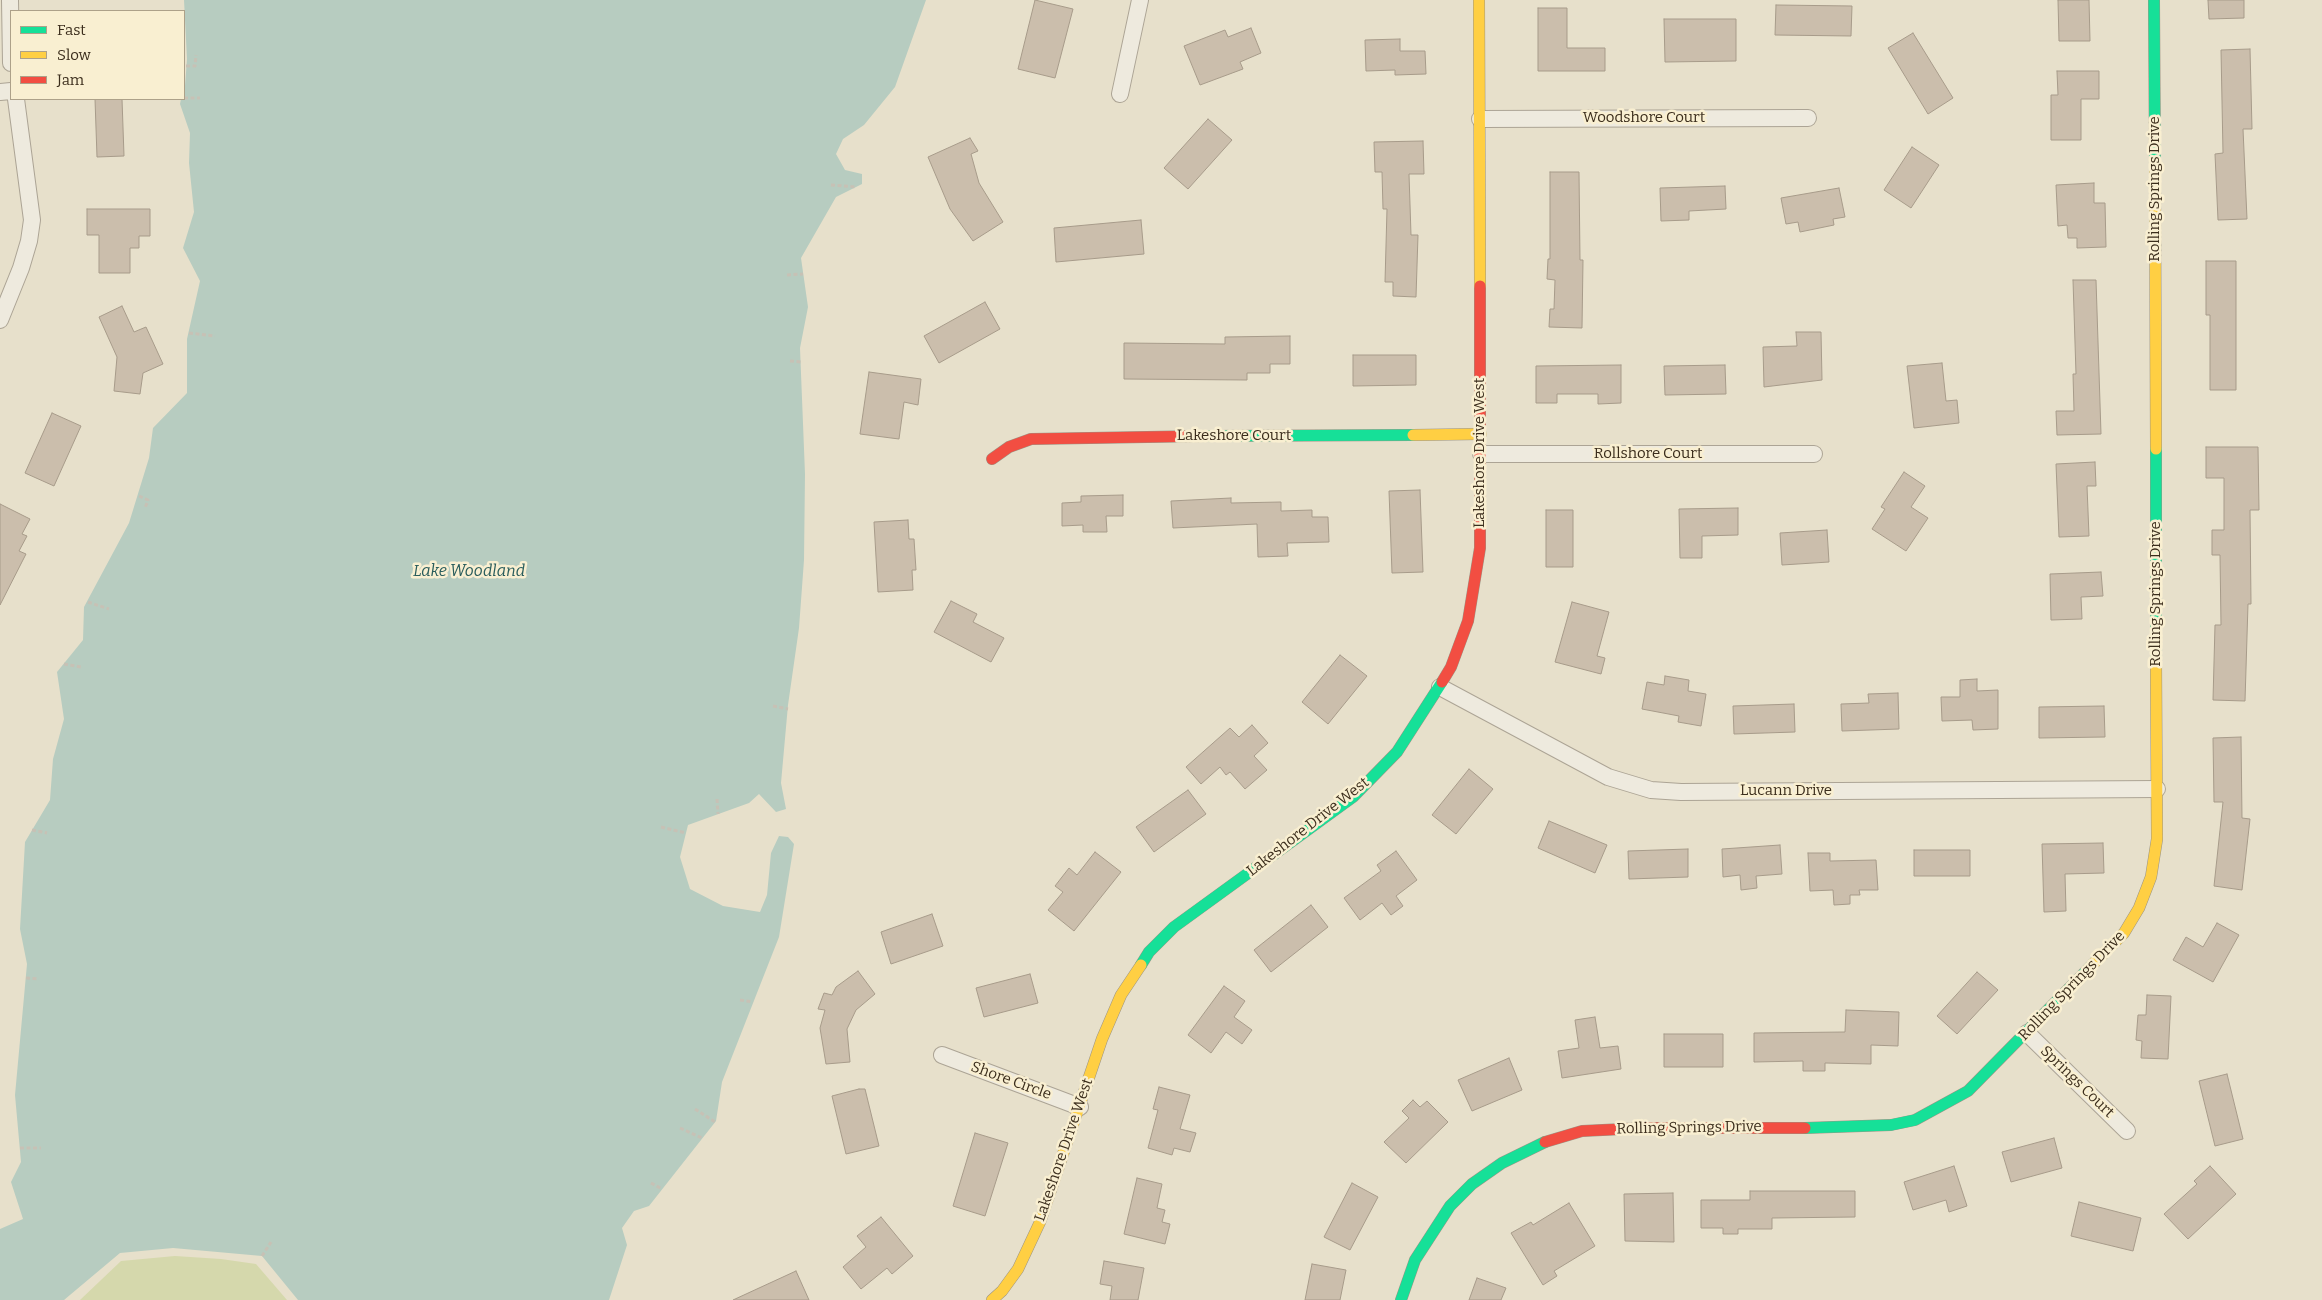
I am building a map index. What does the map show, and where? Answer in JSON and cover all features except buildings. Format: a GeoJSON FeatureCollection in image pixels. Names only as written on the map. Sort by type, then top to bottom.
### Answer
{"type":"FeatureCollection","features":[{"type":"Feature","properties":{"kind":"street"},"geometry":{"type":"LineString","coordinates":[[1120,94],[1140,0]]}},
{"type":"Feature","properties":{"kind":"street","name":"Lakeshore Drive West"},"geometry":{"type":"LineString","coordinates":[[996,1299],[1018,1269],[1040,1222],[1102,1039],[1117,1004],[1149,952],[1174,927],[1353,797],[1397,752],[1451,667],[1468,621],[1480,548],[1482,454],[1478,0]]}},
{"type":"Feature","properties":{"kind":"street","name":"Rolling Springs Drive"},"geometry":{"type":"LineString","coordinates":[[1401,1300],[1415,1260],[1450,1206],[1472,1184],[1502,1163],[1538,1144],[1582,1131],[1644,1128],[1790,1128],[1881,1125],[1915,1120],[1968,1091],[2124,933],[2139,908],[2150,877],[2157,839],[2154,0]]}},
{"type":"Feature","properties":{"kind":"street"},"geometry":{"type":"LineString","coordinates":[[0,320],[21,268],[29,241],[32,220],[16,100]]}},
{"type":"Feature","properties":{"kind":"street","name":"Woodshore Court"},"geometry":{"type":"LineString","coordinates":[[1480,119],[1808,118]]}},
{"type":"Feature","properties":{"kind":"street","name":"Lakeshore Court"},"geometry":{"type":"LineString","coordinates":[[992,459],[1021,441],[1040,439],[1481,434]]}},
{"type":"Feature","properties":{"kind":"street","name":"Rollshore Court"},"geometry":{"type":"LineString","coordinates":[[1482,454],[1814,454]]}},
{"type":"Feature","properties":{"kind":"street","name":"Lucann Drive"},"geometry":{"type":"LineString","coordinates":[[1440,687],[1608,777],[1652,790],[1681,792],[2157,789]]}},
{"type":"Feature","properties":{"kind":"street","name":"Springs Court"},"geometry":{"type":"LineString","coordinates":[[2027,1033],[2127,1131]]}},
{"type":"Feature","properties":{"kind":"street","name":"Shore Circle"},"geometry":{"type":"LineString","coordinates":[[942,1055],[1080,1107]]}},
{"type":"Feature","properties":{"kind":"path"},"geometry":{"type":"LineString","coordinates":[[186,66],[195,66],[196,55]]}},
{"type":"Feature","properties":{"kind":"path"},"geometry":{"type":"LineString","coordinates":[[185,98],[200,98]]}},
{"type":"Feature","properties":{"kind":"path"},"geometry":{"type":"LineString","coordinates":[[831,185],[856,187]]}},
{"type":"Feature","properties":{"kind":"path"},"geometry":{"type":"LineString","coordinates":[[787,275],[803,274]]}},
{"type":"Feature","properties":{"kind":"path"},"geometry":{"type":"LineString","coordinates":[[189,333],[215,336]]}},
{"type":"Feature","properties":{"kind":"path"},"geometry":{"type":"LineString","coordinates":[[790,361],[801,362]]}},
{"type":"Feature","properties":{"kind":"path"},"geometry":{"type":"LineString","coordinates":[[138,496],[148,500],[145,508]]}},
{"type":"Feature","properties":{"kind":"path"},"geometry":{"type":"LineString","coordinates":[[88,602],[108,609]]}},
{"type":"Feature","properties":{"kind":"path"},"geometry":{"type":"LineString","coordinates":[[64,664],[81,667]]}},
{"type":"Feature","properties":{"kind":"path"},"geometry":{"type":"LineString","coordinates":[[773,706],[788,709]]}},
{"type":"Feature","properties":{"kind":"path"},"geometry":{"type":"LineString","coordinates":[[717,799],[718,814]]}},
{"type":"Feature","properties":{"kind":"path"},"geometry":{"type":"LineString","coordinates":[[661,827],[686,833]]}},
{"type":"Feature","properties":{"kind":"path"},"geometry":{"type":"LineString","coordinates":[[32,830],[47,833]]}},
{"type":"Feature","properties":{"kind":"path"},"geometry":{"type":"LineString","coordinates":[[26,978],[39,979]]}},
{"type":"Feature","properties":{"kind":"path"},"geometry":{"type":"LineString","coordinates":[[740,1000],[753,1002]]}},
{"type":"Feature","properties":{"kind":"path"},"geometry":{"type":"LineString","coordinates":[[696,1109],[715,1122]]}},
{"type":"Feature","properties":{"kind":"path"},"geometry":{"type":"LineString","coordinates":[[680,1128],[702,1138]]}},
{"type":"Feature","properties":{"kind":"path"},"geometry":{"type":"LineString","coordinates":[[20,1148],[41,1148]]}},
{"type":"Feature","properties":{"kind":"path"},"geometry":{"type":"LineString","coordinates":[[651,1184],[662,1189]]}},
{"type":"Feature","properties":{"kind":"path"},"geometry":{"type":"LineString","coordinates":[[262,1256],[272,1242]]}},
{"type":"Feature","properties":{"kind":"green space"},"geometry":{"type":"Polygon","coordinates":[[[175,1256],[221,1259],[256,1264],[287,1300],[80,1300],[121,1261],[175,1256]]]}},
{"type":"Feature","properties":{"kind":"water","name":"Lake Woodland"},"geometry":{"type":"Polygon","coordinates":[[[184,0],[926,0],[895,87],[864,125],[843,139],[836,154],[845,170],[862,174],[862,184],[836,197],[801,258],[808,307],[800,348],[805,474],[804,560],[799,628],[788,705],[781,783],[786,809],[776,812],[759,794],[749,803],[688,825],[680,857],[690,889],[723,906],[760,912],[767,895],[771,853],[779,836],[788,837],[794,844],[779,937],[722,1082],[716,1121],[649,1206],[634,1211],[622,1228],[627,1245],[609,1300],[298,1300],[262,1256],[173,1248],[120,1253],[64,1300],[0,1300],[0,1229],[23,1219],[11,1182],[21,1162],[15,1095],[27,964],[20,929],[25,842],[50,800],[53,759],[64,719],[57,672],[83,640],[84,607],[129,523],[149,458],[153,428],[187,393],[187,339],[200,281],[183,248],[194,212],[189,163],[190,133],[180,104],[181,100],[185,100],[187,59],[184,0]]]}},
{"type":"Feature","properties":{"kind":"traffic: fast"},"geometry":{"type":"LineString","coordinates":[[2154,0],[2155,165]]}},
{"type":"Feature","properties":{"kind":"traffic: fast"},"geometry":{"type":"LineString","coordinates":[[1205,436],[1413,435]]}},
{"type":"Feature","properties":{"kind":"traffic: fast"},"geometry":{"type":"LineString","coordinates":[[2156,449],[2156,659]]}},
{"type":"Feature","properties":{"kind":"traffic: fast"},"geometry":{"type":"LineString","coordinates":[[1141,965],[1149,952],[1174,927],[1353,797],[1397,752],[1442,682]]}},
{"type":"Feature","properties":{"kind":"traffic: fast"},"geometry":{"type":"LineString","coordinates":[[1805,1128],[1891,1125],[1915,1120],[1968,1091],[2093,964]]}},
{"type":"Feature","properties":{"kind":"traffic: fast"},"geometry":{"type":"LineString","coordinates":[[1401,1300],[1415,1260],[1450,1206],[1472,1184],[1502,1163],[1545,1142]]}},
{"type":"Feature","properties":{"kind":"traffic: slow"},"geometry":{"type":"LineString","coordinates":[[1479,0],[1480,286]]}},
{"type":"Feature","properties":{"kind":"traffic: slow"},"geometry":{"type":"LineString","coordinates":[[2155,165],[2156,449]]}},
{"type":"Feature","properties":{"kind":"traffic: slow"},"geometry":{"type":"LineString","coordinates":[[1413,435],[1481,434]]}},
{"type":"Feature","properties":{"kind":"traffic: slow"},"geometry":{"type":"LineString","coordinates":[[2093,964],[2124,933],[2139,908],[2151,877],[2157,839],[2156,659]]}},
{"type":"Feature","properties":{"kind":"traffic: slow"},"geometry":{"type":"LineString","coordinates":[[992,1300],[1002,1291],[1018,1269],[1040,1222],[1102,1039],[1121,995],[1141,965]]}},
{"type":"Feature","properties":{"kind":"traffic: jam"},"geometry":{"type":"LineString","coordinates":[[1442,682],[1451,667],[1468,621],[1480,548],[1480,286]]}},
{"type":"Feature","properties":{"kind":"traffic: jam"},"geometry":{"type":"LineString","coordinates":[[992,459],[1009,447],[1031,439],[1205,436]]}},
{"type":"Feature","properties":{"kind":"traffic: jam"},"geometry":{"type":"LineString","coordinates":[[1545,1142],[1582,1131],[1644,1128],[1805,1128]]}}]}
